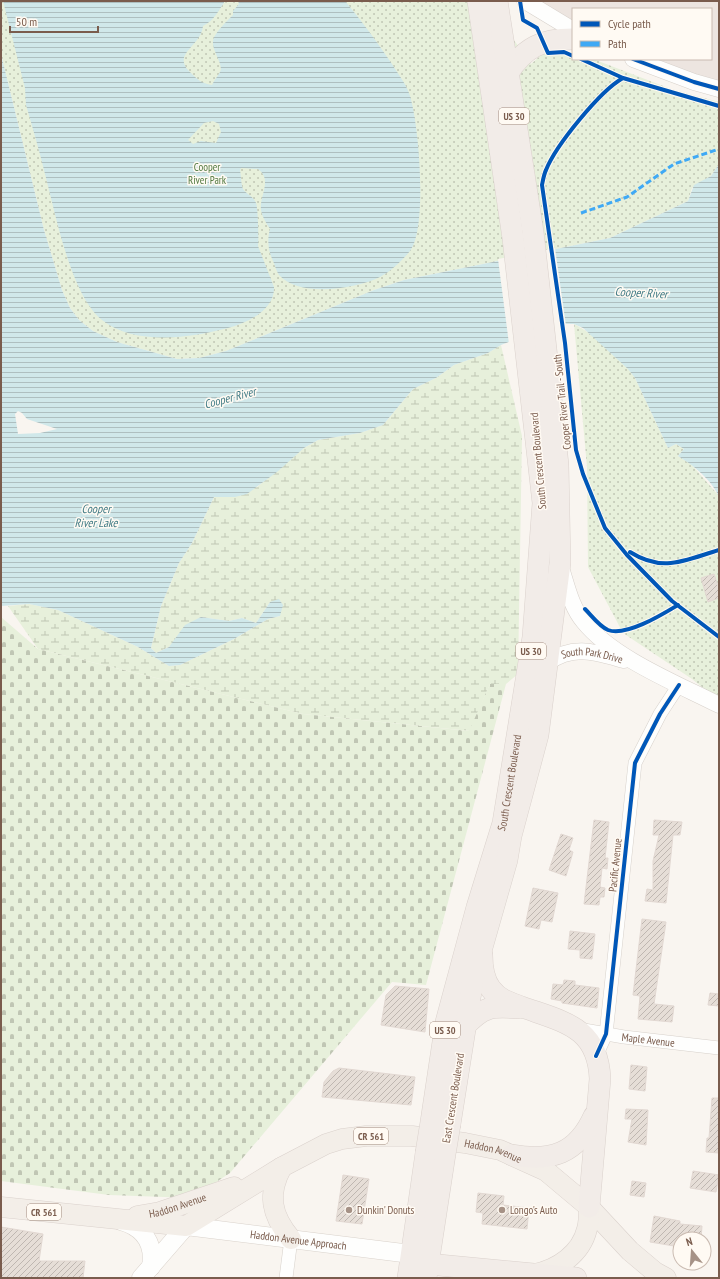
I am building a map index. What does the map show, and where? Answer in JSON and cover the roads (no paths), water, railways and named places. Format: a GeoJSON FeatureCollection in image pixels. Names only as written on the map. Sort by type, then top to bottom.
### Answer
{"type":"FeatureCollection","features":[{"type":"Feature","properties":{"kind":"highway","name":"South Crescent Boulevard"},"geometry":{"type":"LineString","coordinates":[[478,1],[523,235]]}},
{"type":"Feature","properties":{"kind":"highway","name":"South Crescent Boulevard"},"geometry":{"type":"LineString","coordinates":[[488,920],[507,860],[511,836],[538,735],[560,563],[558,465],[537,353],[523,235],[508,73],[497,1]]}},
{"type":"Feature","properties":{"kind":"highway"},"geometry":{"type":"LineString","coordinates":[[508,73],[515,62],[530,48],[550,40],[572,39]]}},
{"type":"Feature","properties":{"kind":"highway","name":"South Crescent Boulevard"},"geometry":{"type":"LineString","coordinates":[[475,944],[503,823],[533,637],[543,503],[537,353]]}},
{"type":"Feature","properties":{"kind":"highway","name":"East Crescent Boulevard"},"geometry":{"type":"LineString","coordinates":[[440,1123],[446,1022],[475,944],[488,920]]}},
{"type":"Feature","properties":{"kind":"highway"},"geometry":{"type":"LineString","coordinates":[[475,944],[482,969],[491,989],[507,1002],[564,1021],[578,1029],[584,1034],[594,1048],[600,1079],[589,1207]]}},
{"type":"Feature","properties":{"kind":"highway","name":"East Crescent Boulevard"},"geometry":{"type":"LineString","coordinates":[[408,1278],[422,1265],[435,1153],[440,1123],[464,1027],[473,979],[475,944]]}},
{"type":"Feature","properties":{"kind":"highway"},"geometry":{"type":"LineString","coordinates":[[464,1027],[476,1014],[482,1011],[503,1007],[528,1009]]}},
{"type":"Feature","properties":{"kind":"highway"},"geometry":{"type":"LineString","coordinates":[[512,1155],[538,1157],[567,1150],[582,1138],[597,1110]]}},
{"type":"Feature","properties":{"kind":"highway"},"geometry":{"type":"LineString","coordinates":[[422,1265],[571,1278]]}},
{"type":"Feature","properties":{"kind":"main road","name":"Haddon Avenue"},"geometry":{"type":"LineString","coordinates":[[1,1207],[186,1226],[282,1167],[326,1144],[342,1139],[373,1136],[412,1136],[465,1143],[512,1155],[546,1172],[589,1207],[630,1251],[655,1272],[666,1278]]}},
{"type":"Feature","properties":{"kind":"main road","name":"Haddon Avenue"},"geometry":{"type":"LineString","coordinates":[[116,1220],[160,1212],[200,1200],[282,1167]]}},
{"type":"Feature","properties":{"kind":"main road"},"geometry":{"type":"LineString","coordinates":[[282,1167],[275,1180],[273,1192],[274,1206],[276,1217],[291,1239]]}},
{"type":"Feature","properties":{"kind":"main road"},"geometry":{"type":"LineString","coordinates":[[535,1274],[559,1266],[572,1254],[585,1236],[589,1207]]}},
{"type":"Feature","properties":{"kind":"main road"},"geometry":{"type":"LineString","coordinates":[[116,1220],[140,1229],[146,1236],[152,1253],[146,1272]]}},
{"type":"Feature","properties":{"kind":"main road"},"geometry":{"type":"LineString","coordinates":[[146,1272],[186,1226]]}},
{"type":"Feature","properties":{"kind":"main road","name":"Haddon Avenue Approach"},"geometry":{"type":"LineString","coordinates":[[186,1226],[291,1239],[422,1265]]}},
{"type":"Feature","properties":{"kind":"main road"},"geometry":{"type":"LineString","coordinates":[[571,1278],[572,1254]]}},
{"type":"Feature","properties":{"kind":"street"},"geometry":{"type":"LineString","coordinates":[[525,1],[572,29]]}},
{"type":"Feature","properties":{"kind":"street"},"geometry":{"type":"LineString","coordinates":[[636,60],[694,82],[719,89]]}},
{"type":"Feature","properties":{"kind":"street","name":"South Park Drive"},"geometry":{"type":"LineString","coordinates":[[560,563],[572,601],[583,621],[605,642],[639,664],[719,705]]}},
{"type":"Feature","properties":{"kind":"street","name":"South Park Drive"},"geometry":{"type":"LineString","coordinates":[[547,663],[564,653],[575,650],[602,654],[639,664]]}},
{"type":"Feature","properties":{"kind":"street","name":"Pacific Avenue"},"geometry":{"type":"LineString","coordinates":[[596,1056],[606,1034],[635,763],[660,714],[679,685]]}},
{"type":"Feature","properties":{"kind":"street","name":"Maple Avenue"},"geometry":{"type":"LineString","coordinates":[[578,1029],[606,1034],[719,1048]]}},
{"type":"Feature","properties":{"kind":"street"},"geometry":{"type":"LineString","coordinates":[[286,1278],[291,1239]]}},
{"type":"Feature","properties":{"kind":"water"},"geometry":{"type":"Polygon","coordinates":[[[3,1],[225,1],[213,18],[203,26],[197,40],[185,55],[184,61],[185,66],[196,78],[202,82],[212,85],[221,69],[213,46],[215,35],[233,15],[233,11],[239,4],[238,1],[345,1],[386,56],[409,93],[416,126],[420,174],[419,221],[416,239],[410,251],[400,262],[380,277],[343,288],[313,289],[300,287],[288,282],[279,275],[271,257],[268,241],[270,229],[263,218],[261,210],[265,178],[258,169],[241,168],[243,189],[253,199],[257,206],[258,246],[274,287],[270,302],[265,309],[251,319],[235,326],[213,332],[163,338],[130,334],[115,328],[102,320],[91,308],[73,274],[60,233],[26,105],[25,88],[3,1]],[[213,121],[204,123],[188,140],[193,144],[201,141],[216,143],[221,132],[219,124],[213,121]]]}},
{"type":"Feature","properties":{"kind":"water","name":"Cooper River Lake"},"geometry":{"type":"Polygon","coordinates":[[[1,54],[44,230],[62,290],[70,308],[79,320],[93,331],[117,342],[177,359],[199,358],[226,351],[374,290],[404,280],[610,238],[688,201],[694,185],[711,176],[719,164],[719,497],[712,485],[702,474],[678,456],[684,449],[676,444],[668,448],[635,378],[628,369],[583,328],[574,324],[566,324],[546,328],[501,345],[488,353],[454,365],[436,378],[413,389],[383,425],[360,433],[318,440],[304,448],[277,472],[247,494],[235,497],[214,497],[192,543],[179,563],[161,606],[151,648],[156,653],[169,647],[185,625],[201,617],[229,621],[242,618],[256,623],[270,602],[279,599],[283,605],[280,616],[268,619],[234,639],[180,665],[169,666],[138,647],[58,610],[29,604],[1,606],[1,54]],[[18,411],[15,414],[18,434],[40,433],[57,429],[27,419],[18,411]]]}},
{"type":"Feature","properties":{"kind":"place","name":"Dunkin' Donuts"},"geometry":{"type":"Point","coordinates":[349,1210]}},
{"type":"Feature","properties":{"kind":"place","name":"Longo's Auto"},"geometry":{"type":"Point","coordinates":[502,1210]}},
{"type":"Feature","properties":{"kind":"park label","name":"Cooper River Park"},"geometry":{"type":"Point","coordinates":[207,173]}},
{"type":"Feature","properties":{"kind":"water label","name":"Cooper River"},"geometry":{"type":"Point","coordinates":[641,293]}},
{"type":"Feature","properties":{"kind":"water label","name":"Cooper River"},"geometry":{"type":"Point","coordinates":[230,398]}}]}
